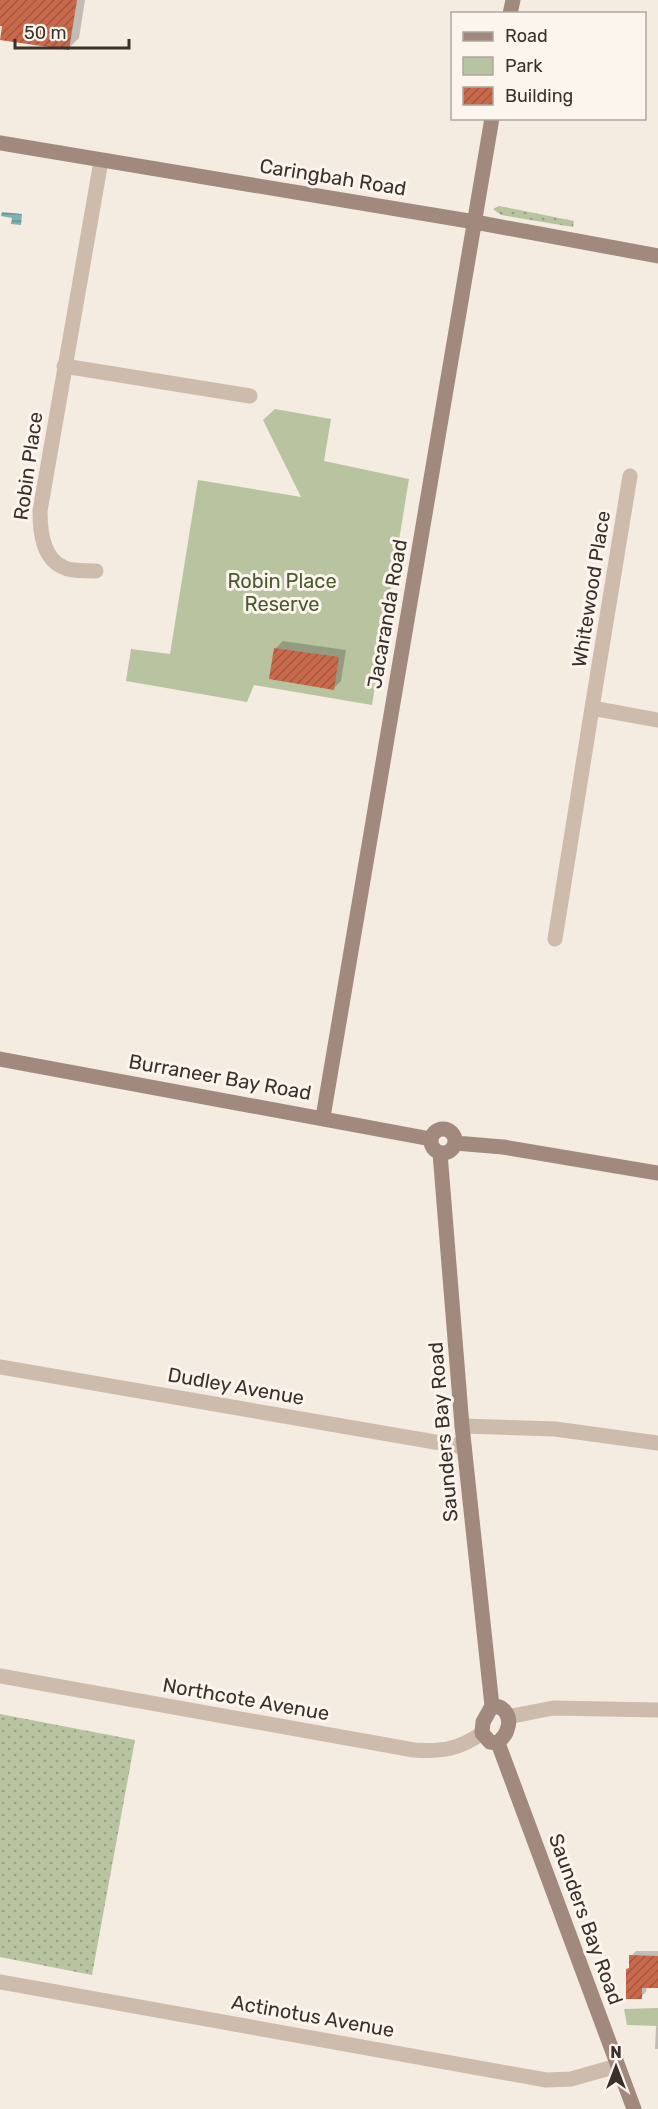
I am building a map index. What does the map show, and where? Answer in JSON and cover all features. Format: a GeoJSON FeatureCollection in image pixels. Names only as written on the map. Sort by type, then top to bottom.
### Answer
{"type":"FeatureCollection","features":[{"type":"Feature","properties":{"kind":"street","name":"Jacaranda Road"},"geometry":{"type":"LineString","coordinates":[[323,1117],[492,120]]}},
{"type":"Feature","properties":{"kind":"street","name":"Caringbah Road"},"geometry":{"type":"LineString","coordinates":[[0,143],[475,222],[658,256]]}},
{"type":"Feature","properties":{"kind":"street","name":"Robin Place"},"geometry":{"type":"LineString","coordinates":[[96,571],[64,568],[54,561],[48,553],[40,532],[40,512],[102,161]]}},
{"type":"Feature","properties":{"kind":"street"},"geometry":{"type":"LineString","coordinates":[[64,366],[250,396]]}},
{"type":"Feature","properties":{"kind":"street","name":"Whitewood Place"},"geometry":{"type":"LineString","coordinates":[[555,939],[630,476]]}},
{"type":"Feature","properties":{"kind":"street"},"geometry":{"type":"LineString","coordinates":[[592,708],[658,720]]}},
{"type":"Feature","properties":{"kind":"street","name":"Burraneer Bay Road"},"geometry":{"type":"LineString","coordinates":[[0,1059],[323,1117],[431,1139]]}},
{"type":"Feature","properties":{"kind":"street"},"geometry":{"type":"LineString","coordinates":[[443,1129],[453,1135],[455,1143],[451,1150],[440,1153],[434,1149],[431,1139],[435,1132],[443,1129]]}},
{"type":"Feature","properties":{"kind":"street"},"geometry":{"type":"LineString","coordinates":[[455,1143],[503,1147],[658,1173]]}},
{"type":"Feature","properties":{"kind":"street","name":"Saunders Bay Road"},"geometry":{"type":"LineString","coordinates":[[440,1153],[462,1426],[492,1706]]}},
{"type":"Feature","properties":{"kind":"street","name":"Dudley Avenue"},"geometry":{"type":"LineString","coordinates":[[0,1367],[464,1447]]}},
{"type":"Feature","properties":{"kind":"street"},"geometry":{"type":"LineString","coordinates":[[462,1426],[555,1429],[658,1443]]}},
{"type":"Feature","properties":{"kind":"street","name":"Northcote Avenue"},"geometry":{"type":"LineString","coordinates":[[0,1676],[414,1750],[432,1751],[459,1746],[468,1743],[482,1732]]}},
{"type":"Feature","properties":{"kind":"street"},"geometry":{"type":"LineString","coordinates":[[492,1706],[504,1708],[508,1717],[508,1728],[498,1743],[490,1742],[482,1732],[483,1722],[492,1706]]}},
{"type":"Feature","properties":{"kind":"street"},"geometry":{"type":"LineString","coordinates":[[508,1717],[553,1708],[658,1710]]}},
{"type":"Feature","properties":{"kind":"street","name":"Saunders Bay Road"},"geometry":{"type":"LineString","coordinates":[[498,1743],[634,2109]]}},
{"type":"Feature","properties":{"kind":"street","name":"Actinotus Avenue"},"geometry":{"type":"LineString","coordinates":[[0,1982],[546,2080],[571,2079],[617,2066]]}},
{"type":"Feature","properties":{"kind":"green space"},"geometry":{"type":"Polygon","coordinates":[[[499,206],[574,221],[573,227],[501,215],[493,209],[499,206]]]}},
{"type":"Feature","properties":{"kind":"green space","name":"Robin Place Reserve"},"geometry":{"type":"Polygon","coordinates":[[[275,409],[331,419],[324,461],[409,479],[372,705],[254,685],[247,702],[126,681],[131,649],[170,654],[198,480],[301,497],[263,420],[275,409]]]}},
{"type":"Feature","properties":{"kind":"green space"},"geometry":{"type":"Polygon","coordinates":[[[0,1714],[135,1740],[92,1975],[0,1957],[0,1714]]]}},
{"type":"Feature","properties":{"kind":"green space"},"geometry":{"type":"Polygon","coordinates":[[[658,2008],[658,2026],[627,2025],[624,2009],[658,2008]]]}},
{"type":"Feature","properties":{"kind":"water"},"geometry":{"type":"Polygon","coordinates":[[[2,212],[22,214],[21,225],[11,224],[12,218],[1,216],[2,212]]]}},
{"type":"Feature","properties":{"kind":"building"},"geometry":{"type":"Polygon","coordinates":[[[0,0],[77,0],[69,50],[0,40],[2,26],[0,26],[0,0]]]}},
{"type":"Feature","properties":{"kind":"building"},"geometry":{"type":"Polygon","coordinates":[[[274,648],[339,657],[334,690],[269,679],[274,648]]]}},
{"type":"Feature","properties":{"kind":"building"},"geometry":{"type":"Polygon","coordinates":[[[629,1955],[658,1956],[658,1988],[642,1988],[642,1999],[626,1999],[626,1969],[629,1968],[629,1955]]]}}]}
